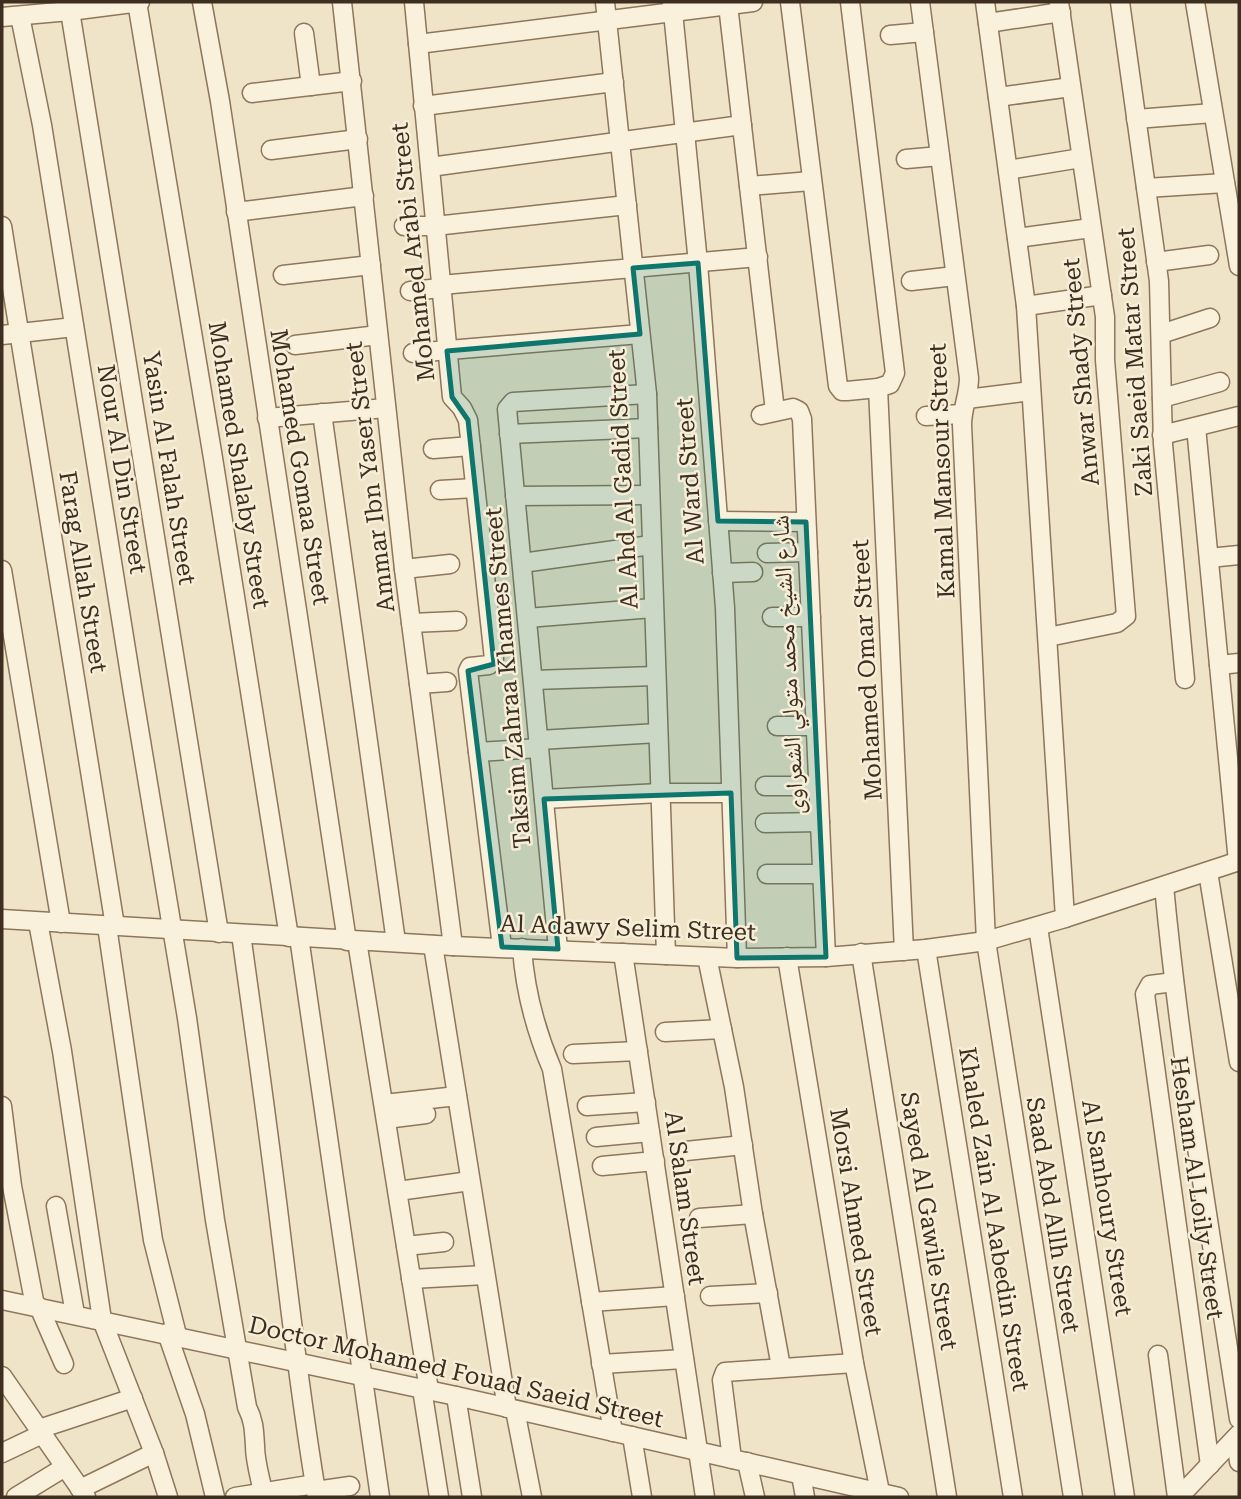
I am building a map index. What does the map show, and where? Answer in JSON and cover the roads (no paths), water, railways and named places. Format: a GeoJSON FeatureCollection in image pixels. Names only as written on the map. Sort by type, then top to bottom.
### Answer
{"type":"FeatureCollection","features":[{"type":"Feature","properties":{"kind":"street"},"geometry":{"type":"LineString","coordinates":[[9,13],[71,11],[139,2]]}},
{"type":"Feature","properties":{"kind":"street","name":"Mohamed Shalaby Street"},"geometry":{"type":"LineString","coordinates":[[139,2],[294,937],[380,1497]]}},
{"type":"Feature","properties":{"kind":"street","name":"Mohamed Gomaa Street"},"geometry":{"type":"LineString","coordinates":[[202,2],[352,941],[398,1191],[439,1497]]}},
{"type":"Feature","properties":{"kind":"street","name":"Ammar Ibn Yaser Street"},"geometry":{"type":"LineString","coordinates":[[342,2],[404,569],[453,946]]}},
{"type":"Feature","properties":{"kind":"street","name":"Mohamed Arabi Street"},"geometry":{"type":"LineString","coordinates":[[414,2],[452,397],[466,413],[493,658],[491,664],[472,666],[468,670],[478,752]]}},
{"type":"Feature","properties":{"kind":"street","name":"Al Ahd Al Gadid Street"},"geometry":{"type":"LineString","coordinates":[[605,2],[647,394],[666,955]]}},
{"type":"Feature","properties":{"kind":"street"},"geometry":{"type":"LineString","coordinates":[[418,44],[607,20],[673,7],[753,2]]}},
{"type":"Feature","properties":{"kind":"street"},"geometry":{"type":"LineString","coordinates":[[790,2],[838,386],[842,391],[878,388],[890,384],[894,378],[895,366],[850,2]]}},
{"type":"Feature","properties":{"kind":"street","name":"Kamal Mansour Street"},"geometry":{"type":"LineString","coordinates":[[920,2],[969,378],[965,406],[986,941]]}},
{"type":"Feature","properties":{"kind":"street"},"geometry":{"type":"LineString","coordinates":[[985,2],[1026,306],[1065,918]]}},
{"type":"Feature","properties":{"kind":"street","name":"Zaki Saeid Matar Street"},"geometry":{"type":"LineString","coordinates":[[1120,2],[1156,262],[1161,334],[1162,435],[1185,679]]}},
{"type":"Feature","properties":{"kind":"street"},"geometry":{"type":"LineString","coordinates":[[1195,2],[1239,266]]}},
{"type":"Feature","properties":{"kind":"street"},"geometry":{"type":"LineString","coordinates":[[410,291],[758,257],[728,5]]}},
{"type":"Feature","properties":{"kind":"street","name":"Al Ward Street"},"geometry":{"type":"LineString","coordinates":[[673,7],[698,262],[719,521],[737,958]]}},
{"type":"Feature","properties":{"kind":"street"},"geometry":{"type":"LineString","coordinates":[[988,23],[1060,7]]}},
{"type":"Feature","properties":{"kind":"street","name":"Anwar Shady Street"},"geometry":{"type":"LineString","coordinates":[[1048,636],[1117,623],[1126,616],[1105,360],[1105,317],[1060,7]]}},
{"type":"Feature","properties":{"kind":"street","name":"Yasin Al Falah Street"},"geometry":{"type":"LineString","coordinates":[[71,11],[219,933]]}},
{"type":"Feature","properties":{"kind":"street","name":"Nour Al Din Street"},"geometry":{"type":"LineString","coordinates":[[9,13],[42,125],[187,1018],[215,1220],[247,1407],[256,1433],[255,1446],[263,1492]]}},
{"type":"Feature","properties":{"kind":"street"},"geometry":{"type":"LineString","coordinates":[[304,33],[312,86]]}},
{"type":"Feature","properties":{"kind":"street"},"geometry":{"type":"LineString","coordinates":[[890,35],[924,33]]}},
{"type":"Feature","properties":{"kind":"street"},"geometry":{"type":"LineString","coordinates":[[252,93],[352,81]]}},
{"type":"Feature","properties":{"kind":"street"},"geometry":{"type":"LineString","coordinates":[[423,106],[614,82]]}},
{"type":"Feature","properties":{"kind":"street"},"geometry":{"type":"LineString","coordinates":[[998,97],[1071,87]]}},
{"type":"Feature","properties":{"kind":"street"},"geometry":{"type":"LineString","coordinates":[[1136,120],[1213,113]]}},
{"type":"Feature","properties":{"kind":"street"},"geometry":{"type":"LineString","coordinates":[[430,167],[742,125]]}},
{"type":"Feature","properties":{"kind":"street"},"geometry":{"type":"LineString","coordinates":[[271,150],[358,139]]}},
{"type":"Feature","properties":{"kind":"street"},"geometry":{"type":"LineString","coordinates":[[906,159],[940,156]]}},
{"type":"Feature","properties":{"kind":"street"},"geometry":{"type":"LineString","coordinates":[[1008,170],[1081,158]]}},
{"type":"Feature","properties":{"kind":"street"},"geometry":{"type":"LineString","coordinates":[[749,186],[811,181]]}},
{"type":"Feature","properties":{"kind":"street"},"geometry":{"type":"LineString","coordinates":[[1146,188],[1225,184]]}},
{"type":"Feature","properties":{"kind":"street"},"geometry":{"type":"LineString","coordinates":[[236,212],[363,196]]}},
{"type":"Feature","properties":{"kind":"street"},"geometry":{"type":"LineString","coordinates":[[404,226],[435,226],[627,205]]}},
{"type":"Feature","properties":{"kind":"street","name":"Farag Allah Street"},"geometry":{"type":"LineString","coordinates":[[2,226],[111,926],[153,1240],[172,1334],[215,1497]]}},
{"type":"Feature","properties":{"kind":"street"},"geometry":{"type":"LineString","coordinates":[[1017,238],[1091,228]]}},
{"type":"Feature","properties":{"kind":"street"},"geometry":{"type":"LineString","coordinates":[[1156,262],[1209,255]]}},
{"type":"Feature","properties":{"kind":"street","name":"شارع الشيخ محمد متولي الشعراوى"},"geometry":{"type":"LineString","coordinates":[[758,257],[768,413],[793,408],[801,414],[826,957]]}},
{"type":"Feature","properties":{"kind":"street"},"geometry":{"type":"LineString","coordinates":[[283,275],[371,265]]}},
{"type":"Feature","properties":{"kind":"street"},"geometry":{"type":"LineString","coordinates":[[911,281],[955,276]]}},
{"type":"Feature","properties":{"kind":"street"},"geometry":{"type":"LineString","coordinates":[[1026,306],[1102,295]]}},
{"type":"Feature","properties":{"kind":"street"},"geometry":{"type":"LineString","coordinates":[[1161,334],[1210,318]]}},
{"type":"Feature","properties":{"kind":"street"},"geometry":{"type":"LineString","coordinates":[[2,335],[74,327]]}},
{"type":"Feature","properties":{"kind":"street"},"geometry":{"type":"LineString","coordinates":[[414,353],[640,334]]}},
{"type":"Feature","properties":{"kind":"street"},"geometry":{"type":"LineString","coordinates":[[295,345],[378,335]]}},
{"type":"Feature","properties":{"kind":"street"},"geometry":{"type":"LineString","coordinates":[[1162,398],[1220,382]]}},
{"type":"Feature","properties":{"kind":"street","name":"Mohamed Omar Street"},"geometry":{"type":"LineString","coordinates":[[878,388],[904,951]]}},
{"type":"Feature","properties":{"kind":"street"},"geometry":{"type":"LineString","coordinates":[[926,416],[1031,391]]}},
{"type":"Feature","properties":{"kind":"street","name":"Taksim Zahraa Khames Street"},"geometry":{"type":"LineString","coordinates":[[558,949],[507,409],[510,403],[647,394]]}},
{"type":"Feature","properties":{"kind":"street"},"geometry":{"type":"LineString","coordinates":[[267,418],[386,408]]}},
{"type":"Feature","properties":{"kind":"street"},"geometry":{"type":"LineString","coordinates":[[322,413],[396,943]]}},
{"type":"Feature","properties":{"kind":"street"},"geometry":{"type":"LineString","coordinates":[[1162,435],[1239,416]]}},
{"type":"Feature","properties":{"kind":"street"},"geometry":{"type":"LineString","coordinates":[[1196,427],[1239,861]]}},
{"type":"Feature","properties":{"kind":"street"},"geometry":{"type":"LineString","coordinates":[[509,434],[648,428]]}},
{"type":"Feature","properties":{"kind":"street"},"geometry":{"type":"LineString","coordinates":[[433,449],[471,446]]}},
{"type":"Feature","properties":{"kind":"street"},"geometry":{"type":"LineString","coordinates":[[440,490],[475,488]]}},
{"type":"Feature","properties":{"kind":"street"},"geometry":{"type":"LineString","coordinates":[[515,496],[650,495]]}},
{"type":"Feature","properties":{"kind":"street"},"geometry":{"type":"LineString","coordinates":[[719,521],[806,522]]}},
{"type":"Feature","properties":{"kind":"street"},"geometry":{"type":"LineString","coordinates":[[522,563],[652,545]]}},
{"type":"Feature","properties":{"kind":"street"},"geometry":{"type":"LineString","coordinates":[[767,553],[808,552]]}},
{"type":"Feature","properties":{"kind":"street"},"geometry":{"type":"LineString","coordinates":[[1209,558],[1239,555]]}},
{"type":"Feature","properties":{"kind":"street"},"geometry":{"type":"LineString","coordinates":[[404,569],[450,564]]}},
{"type":"Feature","properties":{"kind":"street"},"geometry":{"type":"LineString","coordinates":[[2,570],[61,923]]}},
{"type":"Feature","properties":{"kind":"street"},"geometry":{"type":"LineString","coordinates":[[722,573],[753,572]]}},
{"type":"Feature","properties":{"kind":"street"},"geometry":{"type":"LineString","coordinates":[[527,618],[653,608]]}},
{"type":"Feature","properties":{"kind":"street"},"geometry":{"type":"LineString","coordinates":[[772,617],[811,617]]}},
{"type":"Feature","properties":{"kind":"street"},"geometry":{"type":"LineString","coordinates":[[411,623],[457,621]]}},
{"type":"Feature","properties":{"kind":"street"},"geometry":{"type":"LineString","coordinates":[[1219,665],[1239,663]]}},
{"type":"Feature","properties":{"kind":"street"},"geometry":{"type":"LineString","coordinates":[[533,680],[655,676]]}},
{"type":"Feature","properties":{"kind":"street"},"geometry":{"type":"LineString","coordinates":[[419,684],[447,682]]}},
{"type":"Feature","properties":{"kind":"street"},"geometry":{"type":"LineString","coordinates":[[776,726],[815,726]]}},
{"type":"Feature","properties":{"kind":"street"},"geometry":{"type":"LineString","coordinates":[[502,947],[478,752],[658,733]]}},
{"type":"Feature","properties":{"kind":"street"},"geometry":{"type":"LineString","coordinates":[[765,786],[818,786]]}},
{"type":"Feature","properties":{"kind":"street"},"geometry":{"type":"LineString","coordinates":[[544,799],[660,793],[731,793]]}},
{"type":"Feature","properties":{"kind":"street"},"geometry":{"type":"LineString","coordinates":[[765,823],[820,822]]}},
{"type":"Feature","properties":{"kind":"street","name":"Al Adawy Selim Street"},"geometry":{"type":"LineString","coordinates":[[3,914],[38,922],[352,941],[707,957],[826,957],[986,941],[1038,927],[1239,861]]}},
{"type":"Feature","properties":{"kind":"street"},"geometry":{"type":"LineString","coordinates":[[1208,872],[1239,1062]]}},
{"type":"Feature","properties":{"kind":"street"},"geometry":{"type":"LineString","coordinates":[[767,874],[822,874]]}},
{"type":"Feature","properties":{"kind":"street"},"geometry":{"type":"LineString","coordinates":[[1164,886],[1174,982],[1239,1419]]}},
{"type":"Feature","properties":{"kind":"street"},"geometry":{"type":"LineString","coordinates":[[38,922],[62,1051],[102,1320],[154,1453],[168,1497]]}},
{"type":"Feature","properties":{"kind":"street","name":"Al Sanhoury Street"},"geometry":{"type":"LineString","coordinates":[[1038,927],[1125,1497]]}},
{"type":"Feature","properties":{"kind":"street"},"geometry":{"type":"LineString","coordinates":[[241,934],[295,1361],[307,1421],[316,1491]]}},
{"type":"Feature","properties":{"kind":"street","name":"Saad Abd Allh Street"},"geometry":{"type":"LineString","coordinates":[[986,941],[1073,1497]]}},
{"type":"Feature","properties":{"kind":"street"},"geometry":{"type":"LineString","coordinates":[[433,945],[485,1275],[511,1409],[532,1497]]}},
{"type":"Feature","properties":{"kind":"street"},"geometry":{"type":"LineString","coordinates":[[522,948],[530,1010],[552,1069],[613,1432]]}},
{"type":"Feature","properties":{"kind":"street","name":"Khaled Zain Al Aabedin Street"},"geometry":{"type":"LineString","coordinates":[[926,949],[1013,1497]]}},
{"type":"Feature","properties":{"kind":"street","name":"Al Salam Street"},"geometry":{"type":"LineString","coordinates":[[623,953],[705,1497]]}},
{"type":"Feature","properties":{"kind":"street","name":"Sayed Al Gawile Street"},"geometry":{"type":"LineString","coordinates":[[861,953],[947,1497]]}},
{"type":"Feature","properties":{"kind":"street"},"geometry":{"type":"LineString","coordinates":[[707,957],[734,1087],[781,1367]]}},
{"type":"Feature","properties":{"kind":"street","name":"Morsi Ahmed Street"},"geometry":{"type":"LineString","coordinates":[[787,957],[854,1363],[881,1495]]}},
{"type":"Feature","properties":{"kind":"street","name":"Hesham Al Loily Street"},"geometry":{"type":"LineString","coordinates":[[1174,982],[1150,985],[1145,994],[1210,1465]]}},
{"type":"Feature","properties":{"kind":"street"},"geometry":{"type":"LineString","coordinates":[[665,1032],[722,1029]]}},
{"type":"Feature","properties":{"kind":"street"},"geometry":{"type":"LineString","coordinates":[[573,1054],[638,1051]]}},
{"type":"Feature","properties":{"kind":"street"},"geometry":{"type":"LineString","coordinates":[[385,1112],[457,1096]]}},
{"type":"Feature","properties":{"kind":"street"},"geometry":{"type":"LineString","coordinates":[[587,1106],[646,1102]]}},
{"type":"Feature","properties":{"kind":"street"},"geometry":{"type":"LineString","coordinates":[[2,1107],[7,1187],[37,1307],[64,1364]]}},
{"type":"Feature","properties":{"kind":"street"},"geometry":{"type":"LineString","coordinates":[[385,1112],[426,1114]]}},
{"type":"Feature","properties":{"kind":"street"},"geometry":{"type":"LineString","coordinates":[[596,1137],[650,1132]]}},
{"type":"Feature","properties":{"kind":"street"},"geometry":{"type":"LineString","coordinates":[[687,1151],[743,1145]]}},
{"type":"Feature","properties":{"kind":"street"},"geometry":{"type":"LineString","coordinates":[[602,1166],[655,1161]]}},
{"type":"Feature","properties":{"kind":"street"},"geometry":{"type":"LineString","coordinates":[[398,1191],[470,1181]]}},
{"type":"Feature","properties":{"kind":"street"},"geometry":{"type":"LineString","coordinates":[[56,1206],[75,1314]]}},
{"type":"Feature","properties":{"kind":"street"},"geometry":{"type":"LineString","coordinates":[[699,1217],[754,1214]]}},
{"type":"Feature","properties":{"kind":"street"},"geometry":{"type":"LineString","coordinates":[[406,1246],[444,1242]]}},
{"type":"Feature","properties":{"kind":"street"},"geometry":{"type":"LineString","coordinates":[[411,1279],[485,1275]]}},
{"type":"Feature","properties":{"kind":"street"},"geometry":{"type":"LineString","coordinates":[[709,1296],[768,1293]]}},
{"type":"Feature","properties":{"kind":"street"},"geometry":{"type":"LineString","coordinates":[[591,1302],[675,1296]]}},
{"type":"Feature","properties":{"kind":"street","name":"Doctor Mohamed Fouad Saeid Street"},"geometry":{"type":"LineString","coordinates":[[2,1300],[456,1396],[899,1497]]}},
{"type":"Feature","properties":{"kind":"street"},"geometry":{"type":"LineString","coordinates":[[1158,1354],[1178,1497]]}},
{"type":"Feature","properties":{"kind":"street"},"geometry":{"type":"LineString","coordinates":[[601,1364],[684,1359]]}},
{"type":"Feature","properties":{"kind":"street"},"geometry":{"type":"LineString","coordinates":[[755,1497],[739,1461],[722,1376],[729,1370],[854,1363]]}},
{"type":"Feature","properties":{"kind":"street"},"geometry":{"type":"LineString","coordinates":[[4,1383],[83,1493],[154,1453]]}},
{"type":"Feature","properties":{"kind":"street"},"geometry":{"type":"LineString","coordinates":[[456,1396],[472,1497]]}},
{"type":"Feature","properties":{"kind":"street"},"geometry":{"type":"LineString","coordinates":[[2,1453],[40,1432],[133,1398]]}},
{"type":"Feature","properties":{"kind":"street"},"geometry":{"type":"LineString","coordinates":[[632,1436],[642,1497]]}},
{"type":"Feature","properties":{"kind":"street"},"geometry":{"type":"LineString","coordinates":[[1178,1497],[1237,1436]]}},
{"type":"Feature","properties":{"kind":"street"},"geometry":{"type":"LineString","coordinates":[[1237,1436],[1239,1462]]}},
{"type":"Feature","properties":{"kind":"street"},"geometry":{"type":"LineString","coordinates":[[16,1497],[65,1467]]}},
{"type":"Feature","properties":{"kind":"street"},"geometry":{"type":"LineString","coordinates":[[801,1475],[805,1497]]}},
{"type":"Feature","properties":{"kind":"street"},"geometry":{"type":"LineString","coordinates":[[235,1497],[263,1492],[316,1491],[350,1486]]}}]}
